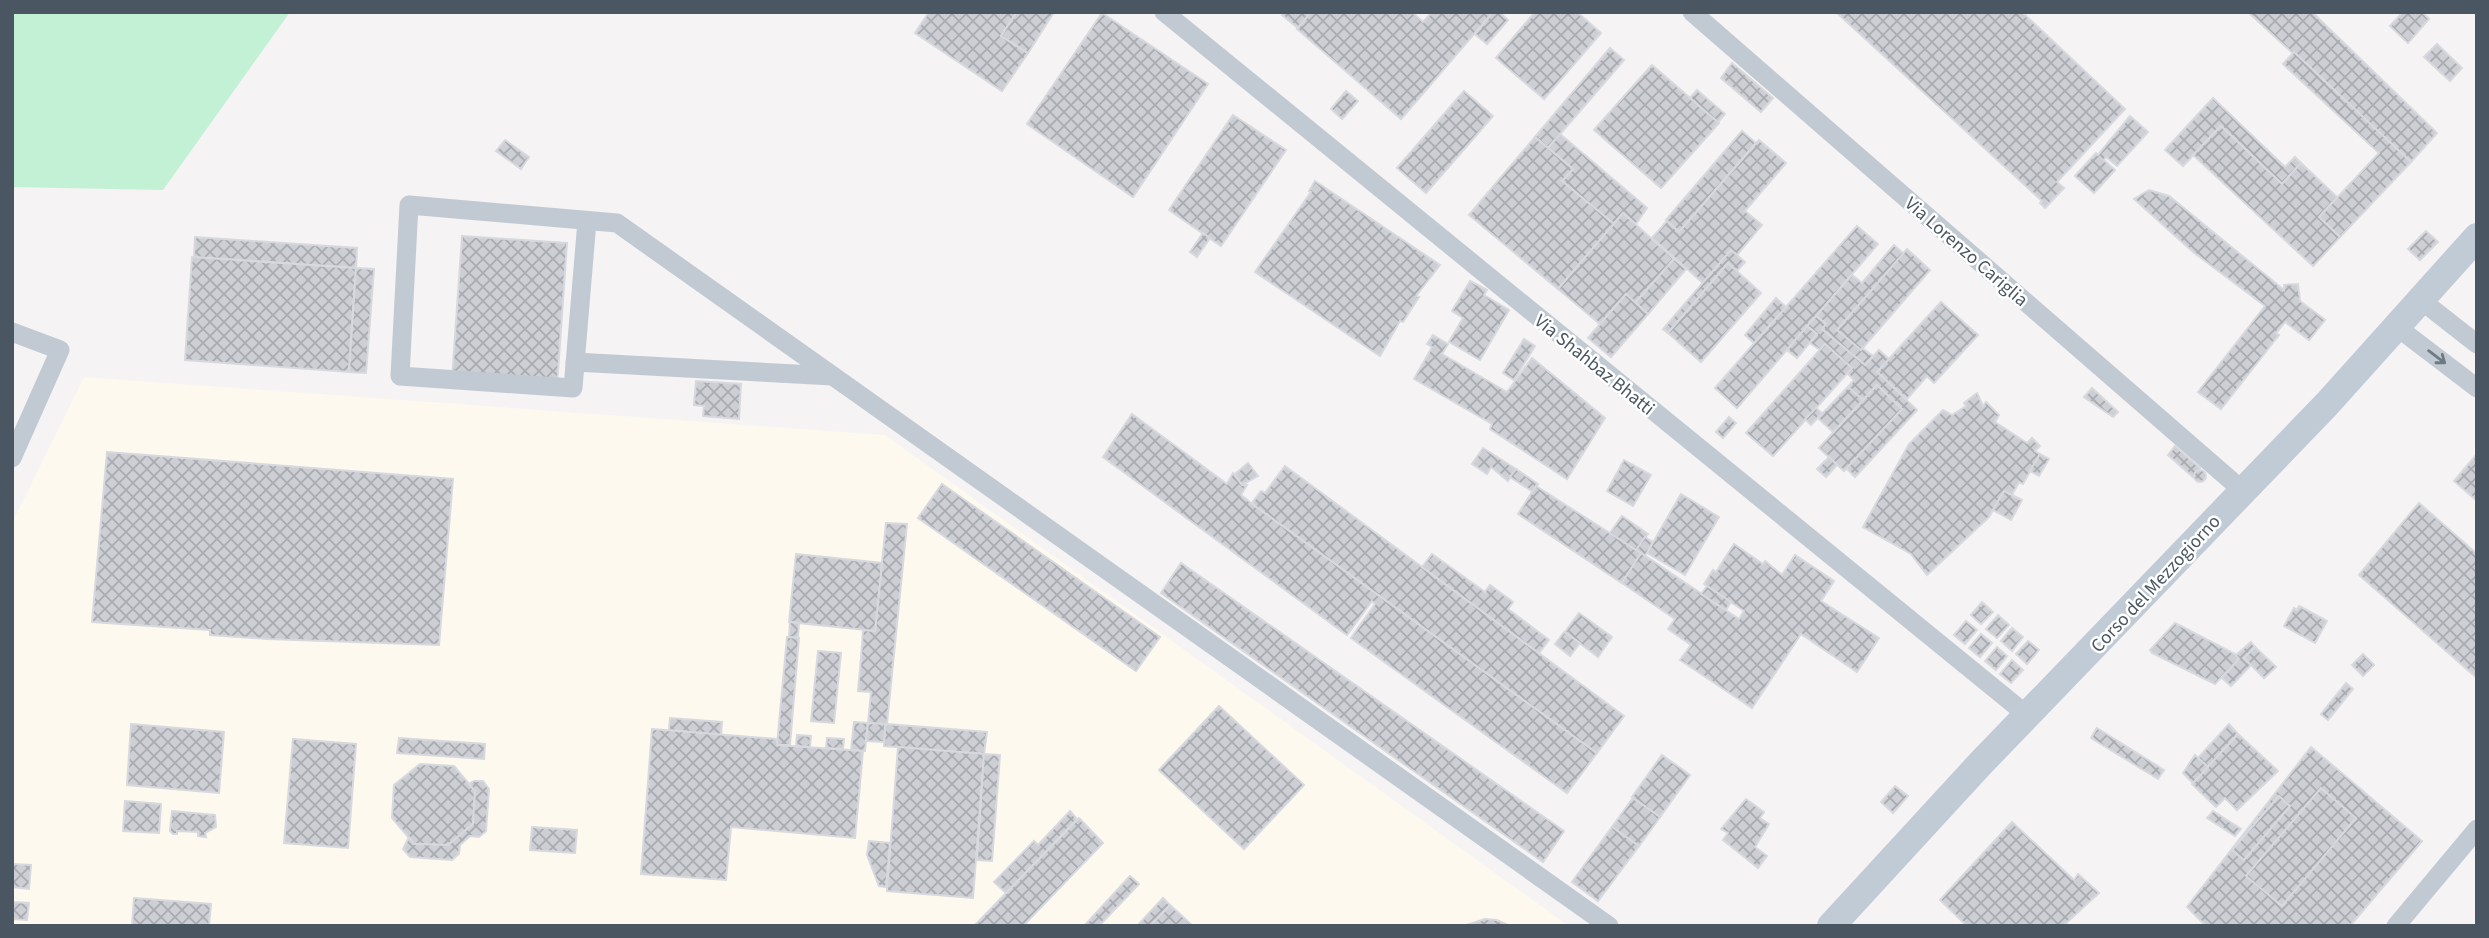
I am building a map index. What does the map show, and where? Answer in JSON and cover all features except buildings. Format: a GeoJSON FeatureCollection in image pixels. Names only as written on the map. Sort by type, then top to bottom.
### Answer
{"type":"FeatureCollection","features":[{"type":"Feature","properties":{"kind":"main road","name":"Corso del Mezzogiorno"},"geometry":{"type":"LineString","coordinates":[[1830,926],[2422,301],[2477,237]]}},
{"type":"Feature","properties":{"kind":"street","name":"Via Shahbaz Bhatti"},"geometry":{"type":"LineString","coordinates":[[1164,12],[2027,715]]}},
{"type":"Feature","properties":{"kind":"street","name":"Via Lorenzo Cariglia"},"geometry":{"type":"LineString","coordinates":[[1692,12],[2242,490]]}},
{"type":"Feature","properties":{"kind":"street"},"geometry":{"type":"LineString","coordinates":[[587,221],[573,388],[400,376],[409,205],[617,223],[1609,926]]}},
{"type":"Feature","properties":{"kind":"street"},"geometry":{"type":"LineString","coordinates":[[2422,301],[2477,345]]}},
{"type":"Feature","properties":{"kind":"street"},"geometry":{"type":"LineString","coordinates":[[2397,327],[2477,388]]}},
{"type":"Feature","properties":{"kind":"street"},"geometry":{"type":"LineString","coordinates":[[12,332],[60,351],[12,458]]}},
{"type":"Feature","properties":{"kind":"street"},"geometry":{"type":"LineString","coordinates":[[575,362],[834,376]]}},
{"type":"Feature","properties":{"kind":"street"},"geometry":{"type":"LineString","coordinates":[[2396,926],[2477,830]]}},
{"type":"Feature","properties":{"kind":"shaded area"},"geometry":{"type":"Polygon","coordinates":[[[84,377],[885,435],[1569,926],[12,926],[12,523],[84,377]]]}},
{"type":"Feature","properties":{"kind":"green space"},"geometry":{"type":"Polygon","coordinates":[[[12,12],[290,12],[163,190],[12,187],[12,12]]]}}]}
